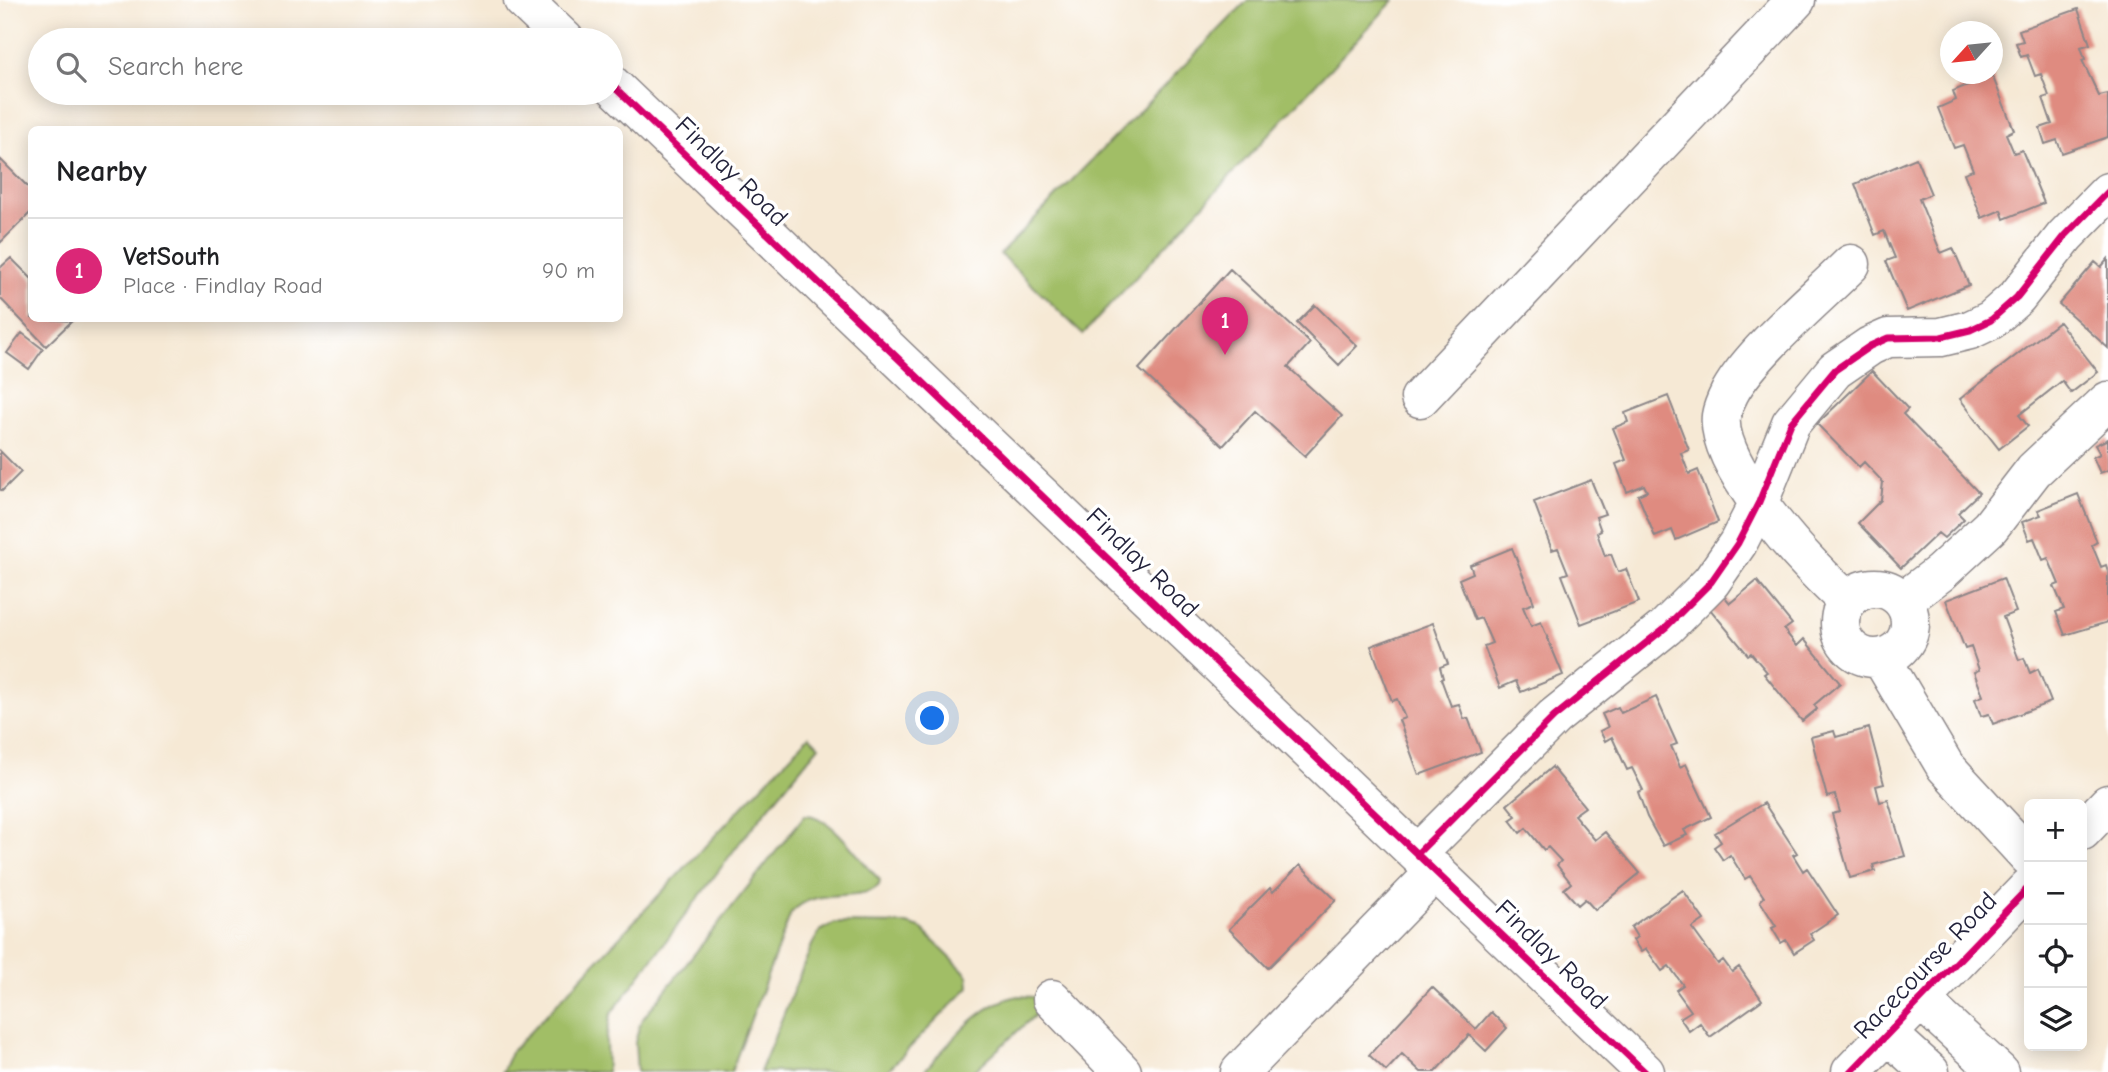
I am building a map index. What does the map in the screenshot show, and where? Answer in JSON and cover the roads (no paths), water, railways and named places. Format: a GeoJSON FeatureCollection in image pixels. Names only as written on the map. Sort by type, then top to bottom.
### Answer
{"type":"FeatureCollection","features":[{"type":"Feature","properties":{"kind":"street"},"geometry":{"type":"LineString","coordinates":[[523,0],[552,28]]}},
{"type":"Feature","properties":{"kind":"street"},"geometry":{"type":"LineString","coordinates":[[1420,398],[1796,0]]}},
{"type":"Feature","properties":{"kind":"street","name":"Findlay Road"},"geometry":{"type":"LineString","coordinates":[[623,95],[1644,1072]]}},
{"type":"Feature","properties":{"kind":"street"},"geometry":{"type":"LineString","coordinates":[[1240,1072],[1554,717],[1666,627],[1711,582],[1738,542],[1759,502],[1791,423],[1835,370],[1870,345],[1888,338],[1941,337],[1970,330],[1991,320],[2017,297],[2065,236],[2108,192]]}},
{"type":"Feature","properties":{"kind":"street"},"geometry":{"type":"LineString","coordinates":[[1848,601],[1819,578],[1734,467],[1726,445],[1721,417],[1729,393],[1744,370],[1851,264]]}},
{"type":"Feature","properties":{"kind":"street"},"geometry":{"type":"LineString","coordinates":[[1902,601],[1940,573],[1990,527],[2034,470],[2108,401]]}},
{"type":"Feature","properties":{"kind":"street"},"geometry":{"type":"LineString","coordinates":[[1870,589],[1882,589],[1902,601],[1909,613],[1910,626],[1906,641],[1898,651],[1881,658],[1870,658],[1855,652],[1842,634],[1840,618],[1848,601],[1870,589]]}},
{"type":"Feature","properties":{"kind":"street"},"geometry":{"type":"LineString","coordinates":[[1881,658],[1945,766],[2024,852]]}},
{"type":"Feature","properties":{"kind":"street"},"geometry":{"type":"LineString","coordinates":[[2087,826],[2108,804]]}},
{"type":"Feature","properties":{"kind":"street","name":"Racecourse Road"},"geometry":{"type":"LineString","coordinates":[[1851,1072],[2024,892]]}},
{"type":"Feature","properties":{"kind":"street"},"geometry":{"type":"LineString","coordinates":[[1052,999],[1122,1072]]}},
{"type":"Feature","properties":{"kind":"street"},"geometry":{"type":"LineString","coordinates":[[1921,1000],[1998,1072]]}},
{"type":"Feature","properties":{"kind":"street"},"geometry":{"type":"LineString","coordinates":[[1888,1034],[1930,1072]]}},
{"type":"Feature","properties":{"kind":"place","name":"VetSouth"},"geometry":{"type":"Point","coordinates":[1225,355]}}]}
